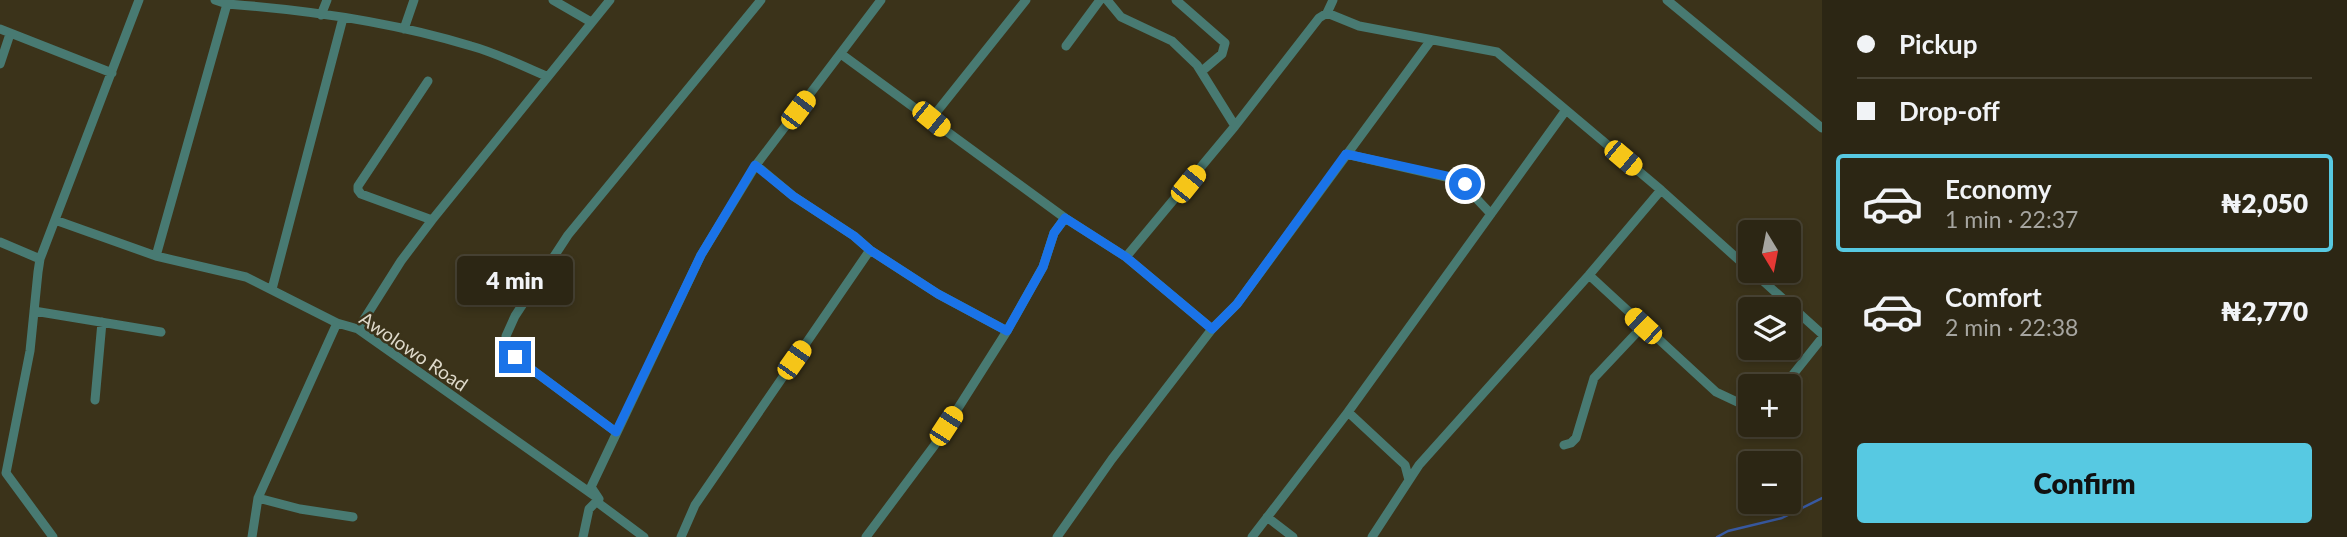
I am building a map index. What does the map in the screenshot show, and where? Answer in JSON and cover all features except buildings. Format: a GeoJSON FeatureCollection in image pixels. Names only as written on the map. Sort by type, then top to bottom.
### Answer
{"type":"FeatureCollection","features":[{"type":"Feature","properties":{"kind":"street"},"geometry":{"type":"LineString","coordinates":[[53,537],[3,471],[19,419],[40,259],[139,0]]}},
{"type":"Feature","properties":{"kind":"street"},"geometry":{"type":"LineString","coordinates":[[215,0],[227,4],[244,3],[404,29],[473,46],[546,76]]}},
{"type":"Feature","properties":{"kind":"street"},"geometry":{"type":"LineString","coordinates":[[321,15],[327,0]]}},
{"type":"Feature","properties":{"kind":"street"},"geometry":{"type":"LineString","coordinates":[[404,29],[414,0]]}},
{"type":"Feature","properties":{"kind":"street"},"geometry":{"type":"LineString","coordinates":[[552,0],[591,23]]}},
{"type":"Feature","properties":{"kind":"street"},"geometry":{"type":"LineString","coordinates":[[358,329],[401,261],[432,220],[610,0]]}},
{"type":"Feature","properties":{"kind":"street"},"geometry":{"type":"LineString","coordinates":[[616,432],[515,357],[508,348],[506,336],[514,316],[568,235],[761,0]]}},
{"type":"Feature","properties":{"kind":"street"},"geometry":{"type":"LineString","coordinates":[[583,537],[589,509],[599,499],[591,487],[701,255],[755,165],[881,0]]}},
{"type":"Feature","properties":{"kind":"street"},"geometry":{"type":"LineString","coordinates":[[931,119],[1026,0]]}},
{"type":"Feature","properties":{"kind":"street"},"geometry":{"type":"LineString","coordinates":[[1066,46],[1100,0]]}},
{"type":"Feature","properties":{"kind":"street"},"geometry":{"type":"LineString","coordinates":[[1107,0],[1121,17],[1172,41],[1202,71],[1235,126]]}},
{"type":"Feature","properties":{"kind":"street"},"geometry":{"type":"LineString","coordinates":[[1176,0],[1225,43],[1222,54],[1202,71]]}},
{"type":"Feature","properties":{"kind":"street"},"geometry":{"type":"LineString","coordinates":[[1126,257],[1235,126],[1319,18],[1327,13],[1333,0]]}},
{"type":"Feature","properties":{"kind":"street"},"geometry":{"type":"LineString","coordinates":[[1667,0],[1822,128]]}},
{"type":"Feature","properties":{"kind":"street"},"geometry":{"type":"LineString","coordinates":[[156,256],[227,4]]}},
{"type":"Feature","properties":{"kind":"street"},"geometry":{"type":"LineString","coordinates":[[1327,13],[1359,26],[1497,52],[1738,258]]}},
{"type":"Feature","properties":{"kind":"street"},"geometry":{"type":"LineString","coordinates":[[272,289],[343,18]]}},
{"type":"Feature","properties":{"kind":"street"},"geometry":{"type":"LineString","coordinates":[[0,29],[112,73]]}},
{"type":"Feature","properties":{"kind":"street"},"geometry":{"type":"LineString","coordinates":[[0,64],[10,34]]}},
{"type":"Feature","properties":{"kind":"street"},"geometry":{"type":"LineString","coordinates":[[1057,537],[1112,459],[1212,329],[1237,304],[1431,40]]}},
{"type":"Feature","properties":{"kind":"street"},"geometry":{"type":"LineString","coordinates":[[841,54],[1065,218],[1126,257],[1212,329]]}},
{"type":"Feature","properties":{"kind":"street"},"geometry":{"type":"LineString","coordinates":[[428,82],[358,186],[358,190],[361,194],[432,220]]}},
{"type":"Feature","properties":{"kind":"street"},"geometry":{"type":"LineString","coordinates":[[1252,537],[1348,412],[1566,110]]}},
{"type":"Feature","properties":{"kind":"street"},"geometry":{"type":"LineString","coordinates":[[1346,154],[1459,180],[1491,214]]}},
{"type":"Feature","properties":{"kind":"street"},"geometry":{"type":"LineString","coordinates":[[755,165],[793,196],[854,236],[870,250],[938,294],[1007,331]]}},
{"type":"Feature","properties":{"kind":"street"},"geometry":{"type":"LineString","coordinates":[[1372,537],[1419,465],[1589,275],[1661,190]]}},
{"type":"Feature","properties":{"kind":"street"},"geometry":{"type":"LineString","coordinates":[[866,537],[934,446],[1007,331],[1043,267],[1054,233],[1065,218]]}},
{"type":"Feature","properties":{"kind":"street","name":"Awolowo Road"},"geometry":{"type":"LineString","coordinates":[[55,220],[156,256],[232,273],[272,289],[337,323],[358,329],[599,499],[597,502],[644,537]]}},
{"type":"Feature","properties":{"kind":"street"},"geometry":{"type":"LineString","coordinates":[[0,242],[40,259]]}},
{"type":"Feature","properties":{"kind":"street"},"geometry":{"type":"LineString","coordinates":[[681,537],[695,505],[870,250]]}},
{"type":"Feature","properties":{"kind":"street"},"geometry":{"type":"LineString","coordinates":[[1589,275],[1716,392],[1738,402]]}},
{"type":"Feature","properties":{"kind":"street"},"geometry":{"type":"LineString","coordinates":[[1766,284],[1822,336],[1793,374]]}},
{"type":"Feature","properties":{"kind":"street"},"geometry":{"type":"LineString","coordinates":[[34,311],[161,332]]}},
{"type":"Feature","properties":{"kind":"street"},"geometry":{"type":"LineString","coordinates":[[95,400],[102,322]]}},
{"type":"Feature","properties":{"kind":"street"},"geometry":{"type":"LineString","coordinates":[[252,537],[258,498],[337,323]]}},
{"type":"Feature","properties":{"kind":"street"},"geometry":{"type":"LineString","coordinates":[[1564,445],[1576,438],[1594,378],[1643,326]]}},
{"type":"Feature","properties":{"kind":"street"},"geometry":{"type":"LineString","coordinates":[[1348,412],[1405,465],[1409,480]]}},
{"type":"Feature","properties":{"kind":"street"},"geometry":{"type":"LineString","coordinates":[[1405,465],[1419,465]]}},
{"type":"Feature","properties":{"kind":"street"},"geometry":{"type":"LineString","coordinates":[[258,498],[300,509],[353,517]]}},
{"type":"Feature","properties":{"kind":"street"},"geometry":{"type":"LineString","coordinates":[[1267,517],[1293,537]]}},
{"type":"Feature","properties":{"kind":"waterway"},"geometry":{"type":"LineString","coordinates":[[1717,537],[1728,531],[1782,518],[1822,498]]}},
{"type":"Feature","properties":{"kind":"route"},"geometry":{"type":"LineString","coordinates":[[515,357],[616,432],[701,255],[755,165],[793,196],[854,236],[870,250],[938,294],[1007,331],[1043,267],[1054,233],[1065,218],[1126,257],[1212,329],[1237,304],[1346,154],[1451,177],[1465,184]]}}]}
